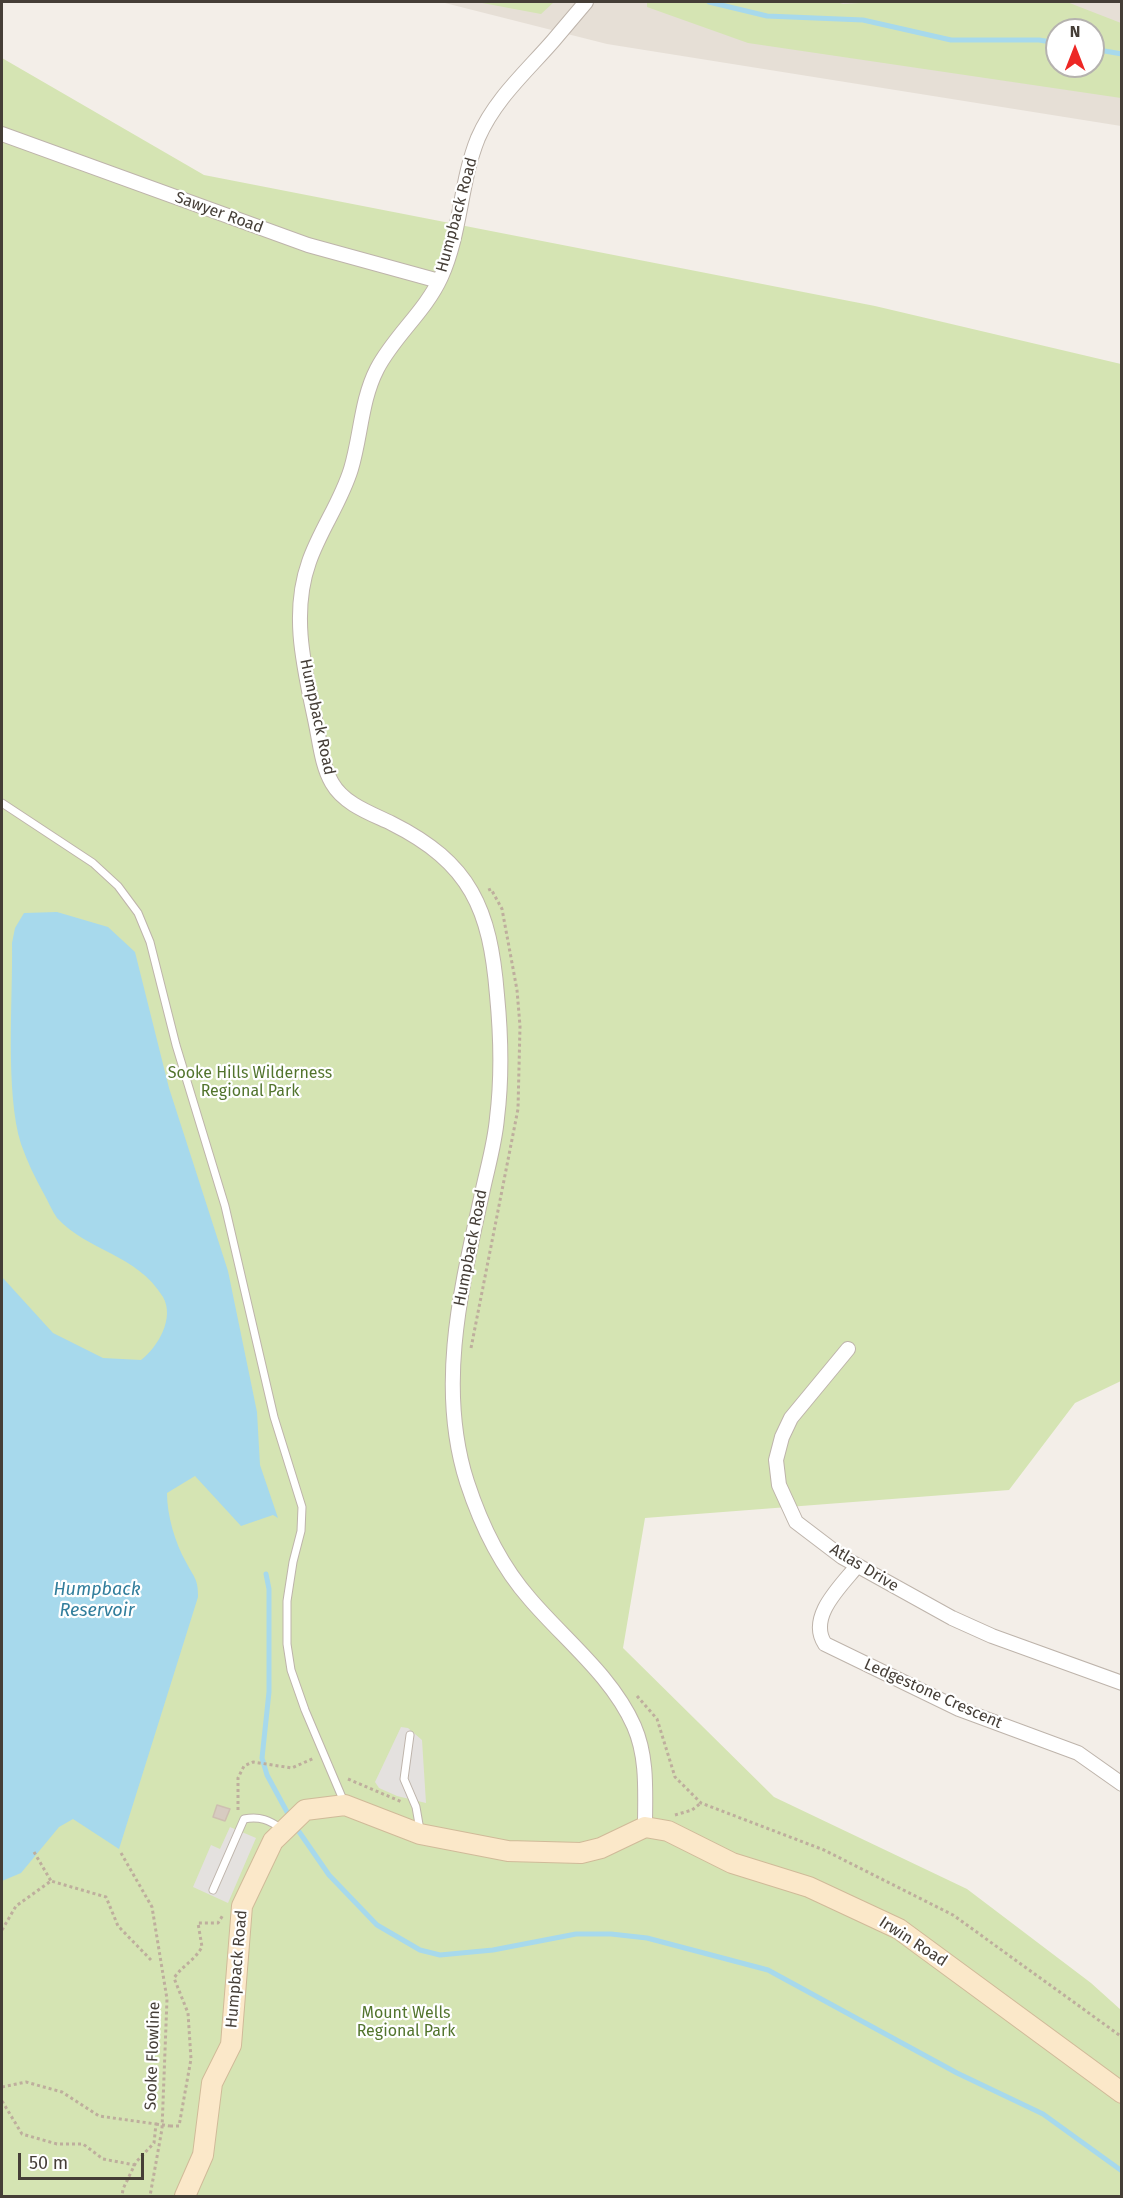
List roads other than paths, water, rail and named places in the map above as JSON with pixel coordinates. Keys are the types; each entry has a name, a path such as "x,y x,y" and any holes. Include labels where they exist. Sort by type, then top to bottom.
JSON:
{"street":[{"name":"Humpback Road","path":"185,2196 203,2155 212,2083 231,2045 242,1906 273,1841 305,1810 345,1805 420,1834 484,1848 536,1853 581,1853 601,1848 645,1827 645,1774 641,1746 632,1721 605,1682 527,1596 502,1562 483,1526 458,1448 453,1381 456,1331 462,1286 497,1121 500,1085 497,991 489,943 474,894 458,869 424,840 347,800 332,784 325,763 308,682 300,614 302,586 310,557 345,491 357,450 366,398 376,371 440,281 447,262 477,141 511,85 586,2"},
{"name":"Sawyer Road","path":"2,134 308,245 440,281"},
{"name":"Atlas Drive","path":"848,1349 791,1418 782,1437 776,1460 779,1485 786,1506 796,1522 857,1566 952,1618 992,1636 1122,1683"},
{"name":"Ledgestone Crescent","path":"857,1566 820,1619 819,1636 825,1644 960,1709 1078,1753 1122,1784"},
{"name":"Irwin Road","path":"645,1827 668,1832 732,1863 809,1887 900,1929 1122,2093"}],"lane":[{"path":"2,803 93,863 118,886 138,913 150,942 176,1045 225,1206 274,1417 302,1507 302,1531 293,1562 287,1601 287,1644 291,1670 322,1754 332,1771 345,1805"},
{"path":"410,1735 404,1779 416,1806 420,1834"},
{"path":"213,1890 244,1819 254,1817 269,1820 284,1831"}],"water":[{"name":"Humpback Reservoir","path":"57,912 108,927 135,952 169,1088 228,1271 257,1412 260,1465 278,1518 273,1515 241,1526 195,1476 167,1493 172,1529 196,1582 198,1597 119,1849 73,1819 59,1827 21,1873 2,1881 2,1277 53,1333 103,1358 141,1360 159,1340 167,1314 163,1297 140,1271 83,1238 57,1218 34,1176 21,1144 16,1123 11,1072 12,943 15,928 24,913"}],"waterway":[{"path":"709,2 767,16 863,20 951,40 1045,41"},
{"path":"1105,51 1122,54"},
{"path":"266,1574 269,1589 269,1692 262,1758 267,1775 293,1823 329,1875 377,1925 420,1950 440,1955 493,1950 576,1934 611,1934 647,1938 768,1970 957,2073 1043,2114 1122,2171"}],"park label":[{"name":"Sooke Hills Wilderness Regional Park","path":"250,1083"},
{"name":"Mount Wells Regional Park","path":"406,2023"}]}
